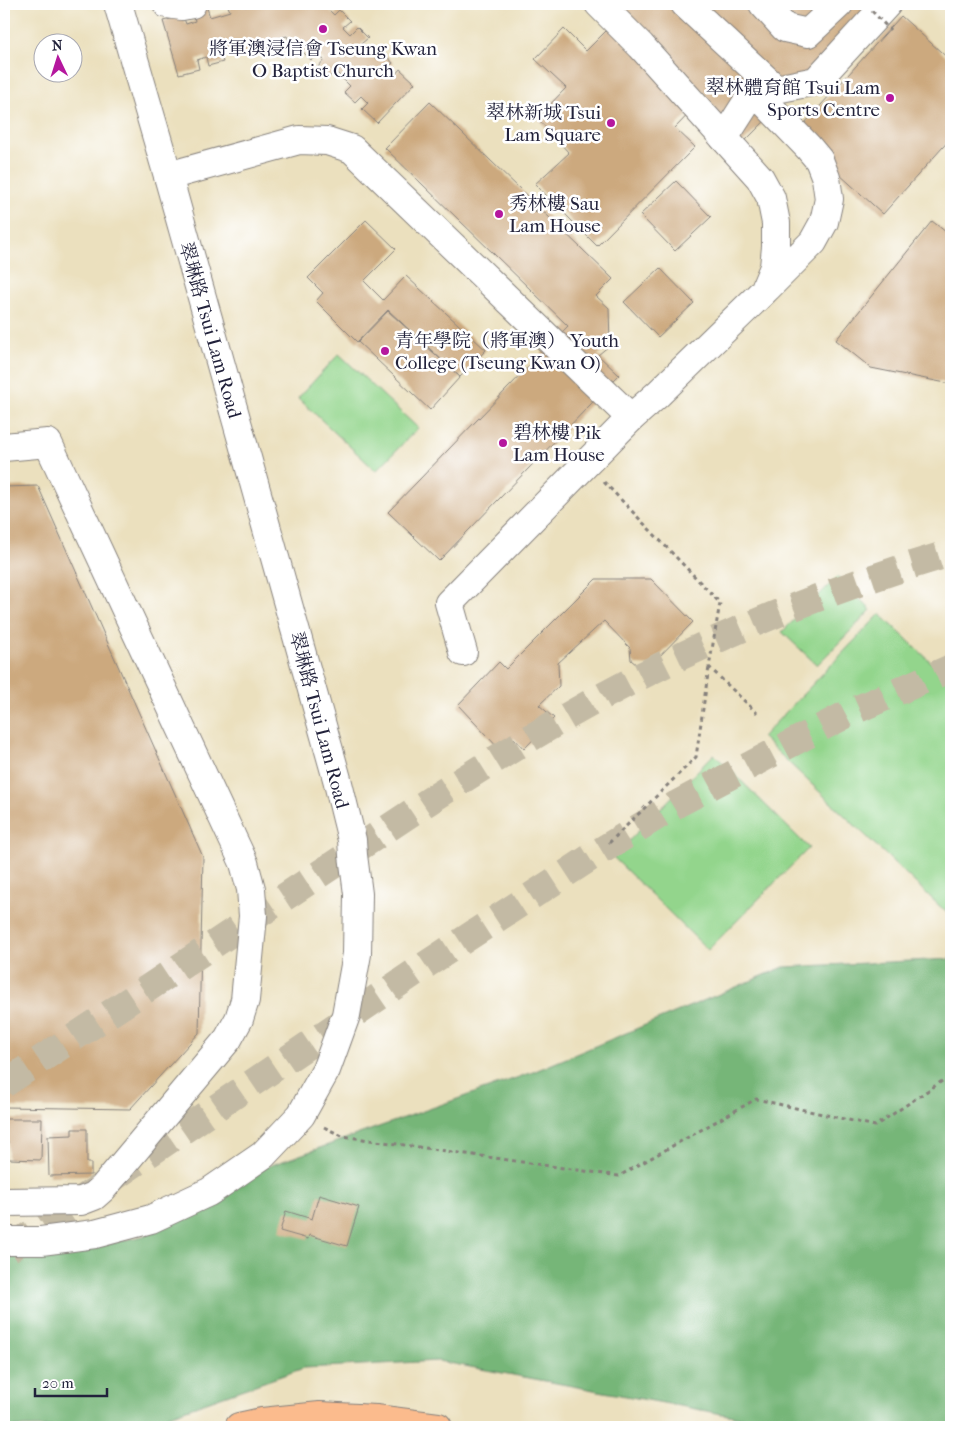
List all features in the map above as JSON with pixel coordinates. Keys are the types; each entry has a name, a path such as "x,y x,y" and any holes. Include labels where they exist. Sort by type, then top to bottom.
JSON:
{"main road":[{"path":"239,1427 262,1422 320,1416 376,1419 438,1427"}],"street":[{"name":"翠琳路 Tsui Lam Road","path":"4,1240 41,1241 96,1234 151,1220 209,1192 263,1154 301,1116 326,1070 346,1015 357,954 358,894 352,840 168,176 118,4"},
{"path":"167,4 182,6 192,4"},
{"path":"599,4 641,46 760,178 771,198 776,223 774,267 764,291"},
{"path":"685,4 776,89 816,81 883,15"},
{"path":"763,4 785,28 808,33 822,9"},
{"path":"463,652 449,603 631,418 658,394 813,242 824,222 829,199 826,178 819,160 754,91 724,138"},
{"path":"168,176 299,140 327,141 352,150 631,418"},
{"path":"4,447 48,442 244,863 251,889 253,916 245,1000 239,1019 228,1039 103,1188 94,1196 81,1200 4,1202"},
{"path":"40,1201 41,1241"}],"path":[{"path":"535,212 555,194"},
{"path":"586,463 720,603 696,757 609,843"},
{"path":"709,667 757,713"},
{"path":"301,1116 342,1136 620,1176 756,1099 875,1126 951,1074"}],"green space":[{"path":"339,354 418,428 376,471 298,398"},
{"path":"837,577 871,610 817,665 782,632"},
{"path":"880,614 951,681 951,909 947,913 762,737"},
{"path":"714,754 809,848 708,950 613,857"},
{"path":"951,959 951,1427 792,1427 438,1361 304,1368 135,1427 4,1427 4,1257 33,1257 87,1249 143,1236 201,1208 255,1171 533,1072 784,967"}],"building":[{"path":"227,4 243,4 244,7 254,4 330,4 327,8 334,15 339,10 350,21 343,27 350,34 357,27 368,38 361,44 377,59 383,52 393,63 387,69 394,76 400,69 415,83 377,123 362,109 368,103 361,96 355,102 344,92 350,86 335,71 329,77 318,67 324,60 317,54 311,60 301,50 305,45 298,37 289,40 287,36 279,38 281,44 267,48 264,40 255,43 257,52 243,55 240,47 220,53 223,62 208,66 206,57 197,60 199,69 179,74 163,21 183,16 186,24 195,21 193,13 207,8 210,17 230,11"},
{"name":"翠林新城 Tsui Lam Square","path":"609,4 881,4 742,144 699,103 675,128 695,147 597,246 535,184 569,153 537,118 566,88 535,59 564,29 586,51 621,16"},
{"name":"翠林體育館 Tsui Lam Sports Centre","path":"901,16 951,61 951,138 883,214 795,134"},
{"path":"430,102 613,279 596,296 609,308 610,345 598,355 619,375 439,561 388,512 568,326 385,148"},
{"path":"676,181 711,217 675,251 640,215"},
{"path":"366,220 396,249 364,281 383,300 406,276 486,350 460,377 388,310 357,342 316,301 323,293 308,278"},
{"path":"932,221 951,236 951,384 871,368 836,340"},
{"path":"660,268 694,303 658,337 624,302"},
{"path":"388,311 460,377 430,410 358,342"},
{"path":"38,486 203,857 199,1033 130,1109 4,1107 4,487"},
{"path":"596,579 651,579 693,622 650,666 637,665 631,660 630,648 604,621 558,663 559,686 539,705 554,718 524,749 514,738 501,751 458,705 499,662 506,669"},
{"path":"4,1119 42,1119 41,1160 8,1159 8,1141 4,1141"},
{"path":"72,1129 87,1129 87,1163 91,1163 91,1175 49,1176 48,1136 72,1135"},
{"path":"319,1195 359,1207 347,1246 309,1235 308,1239 280,1231 286,1211 312,1219"}],"tunnel":[{"path":"4,1084 429,801 571,714 662,665 756,622 853,585 951,553"},
{"path":"9,1249 427,964 599,852 677,804 851,712 951,668"}],"place":[{"name":"將軍澳浸信會 Tseung Kwan O Baptist Church","path":"323,29"},
{"name":"翠林體育館 Tsui Lam Sports Centre","path":"890,98"},
{"name":"翠林新城 Tsui Lam Square","path":"611,123"},
{"name":"秀林樓 Sau Lam House","path":"499,214"},
{"name":"青年學院（將軍澳） Youth College (Tseung Kwan O)","path":"385,351"},
{"name":"碧林樓 Pik Lam House","path":"503,443"}]}
